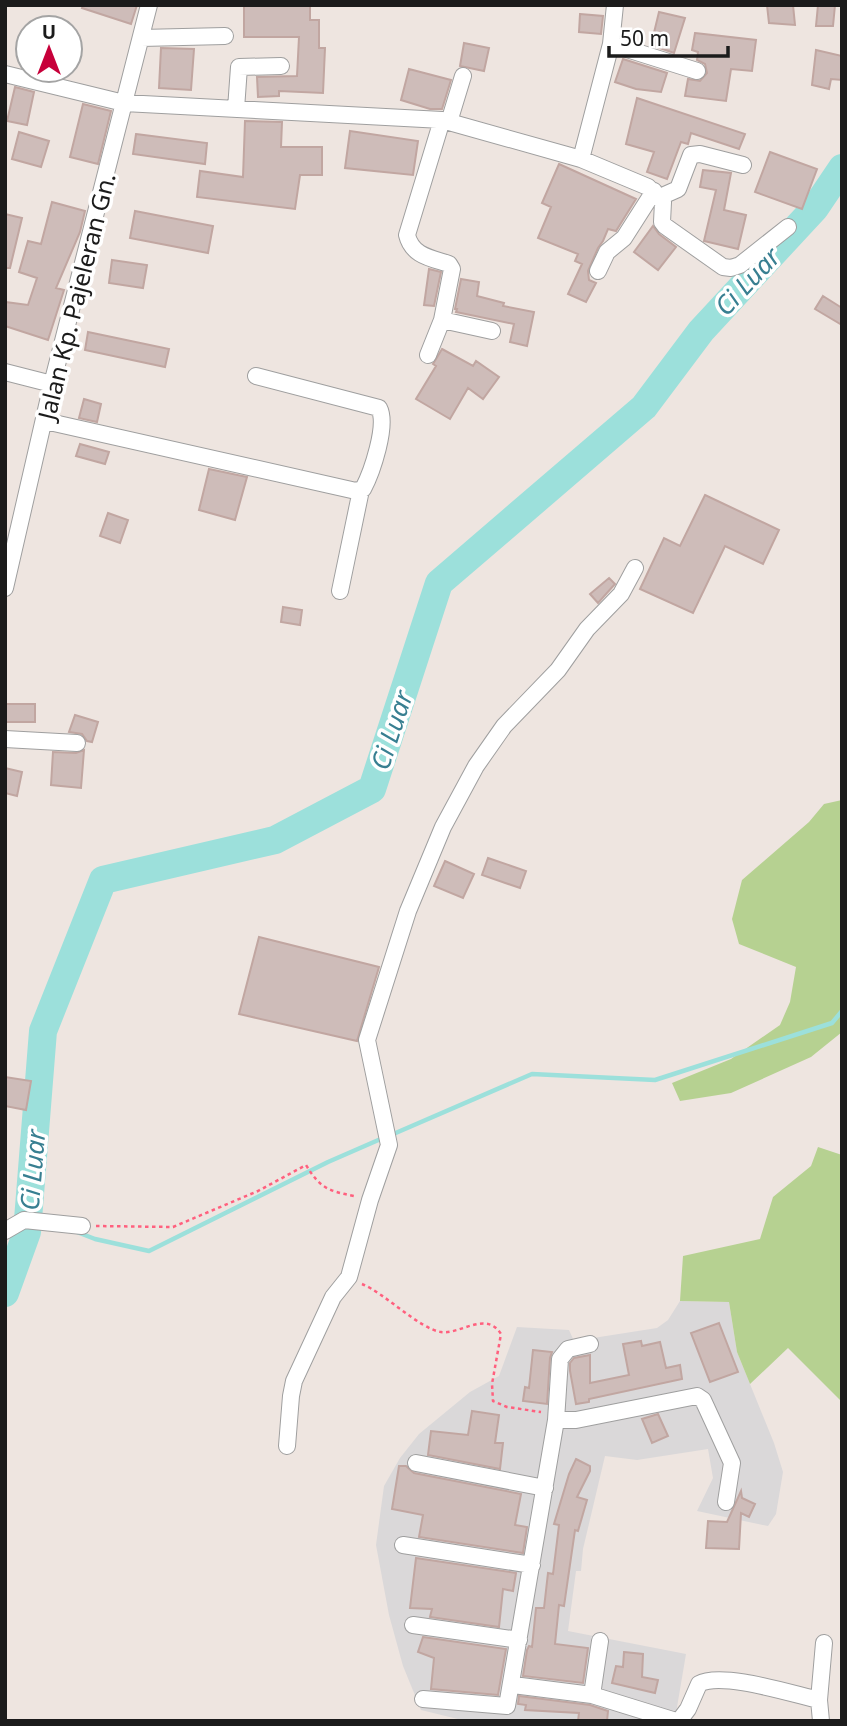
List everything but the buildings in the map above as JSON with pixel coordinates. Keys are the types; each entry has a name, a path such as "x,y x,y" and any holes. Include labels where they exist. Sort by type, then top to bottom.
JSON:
{"street":[{"name":"Jalan Kp. Pajeleran Gn.","path":"5,588 52,384 149,5"},
{"path":"581,159 611,44 615,5"},
{"path":"141,38 225,36"},
{"path":"611,44 697,71"},
{"path":"236,109 239,67 281,66"},
{"path":"5,74 124,103 446,121 581,159 657,194 663,202 662,222 665,226 723,267 740,265 788,227"},
{"path":"428,355 442,320 452,276 451,266 418,253 412,248 407,235 463,76"},
{"path":"598,271 607,252 630,230 657,194 678,189 691,155 700,153 743,165"},
{"path":"442,320 492,331"},
{"path":"5,372 52,384"},
{"path":"256,376 379,408 382,415 381,432 362,490 340,591"},
{"path":"45,421 356,491 362,490"},
{"path":"287,1446 290,1396 294,1381 333,1297 349,1277 389,1144 387,1125 366,1040 408,911 443,827 476,766 504,726 558,670 587,629 621,594 635,568"},
{"path":"5,739 77,743"},
{"path":"5,1231 24,1220 82,1226"},
{"path":"423,1699 505,1707 508,1704 556,1420 562,1353 590,1344"},
{"path":"556,1420 576,1420 697,1396 703,1400 732,1463 726,1502"},
{"path":"416,1463 545,1488"},
{"path":"403,1545 532,1565"},
{"path":"413,1625 519,1640"},
{"path":"592,1695 600,1641"},
{"path":"821,1721 819,1700 824,1643"},
{"path":"513,1685 592,1695 678,1721 688,1709 699,1684 716,1679 819,1700"}],"path":[{"path":"82,1226 173,1227 258,1191 306,1165 314,1180 329,1191 370,1200"},
{"path":"349,1277 384,1295 438,1331 453,1332 474,1323 497,1328 501,1334 492,1384 493,1401 507,1407 536,1410 556,1420"}],"shaded area":[{"path":"680,1301 729,1302 737,1352 783,1472 776,1514 768,1526 697,1511 713,1478 708,1449 637,1460 605,1456 583,1549 581,1571 576,1571 568,1631 686,1654 677,1721 466,1721 421,1710 403,1666 389,1615 376,1545 384,1486 400,1458 419,1434 470,1392 499,1376 517,1327 569,1330 574,1341 657,1328 668,1320"}],"green space":[{"path":"842,800 842,1032 811,1057 731,1093 680,1101 672,1083 731,1059 780,1025 790,1002 796,967 739,944 732,919 742,880 809,822 824,804"},
{"path":"818,1147 842,1155 842,1402 788,1348 750,1384 737,1352 729,1302 680,1301 683,1256 760,1239 773,1197 811,1166"}],"waterway":[{"name":"Ci Luar","path":"5,1293 27,1232 43,1031 103,880 275,840 372,789 439,583 644,407 701,331 815,208 842,168"},
{"path":"391,1135 532,1074 655,1080 832,1023 842,1011"},
{"path":"77,1232 95,1239 149,1251 328,1162 383,1138"},
{"path":"29,1210 41,1216"}]}
